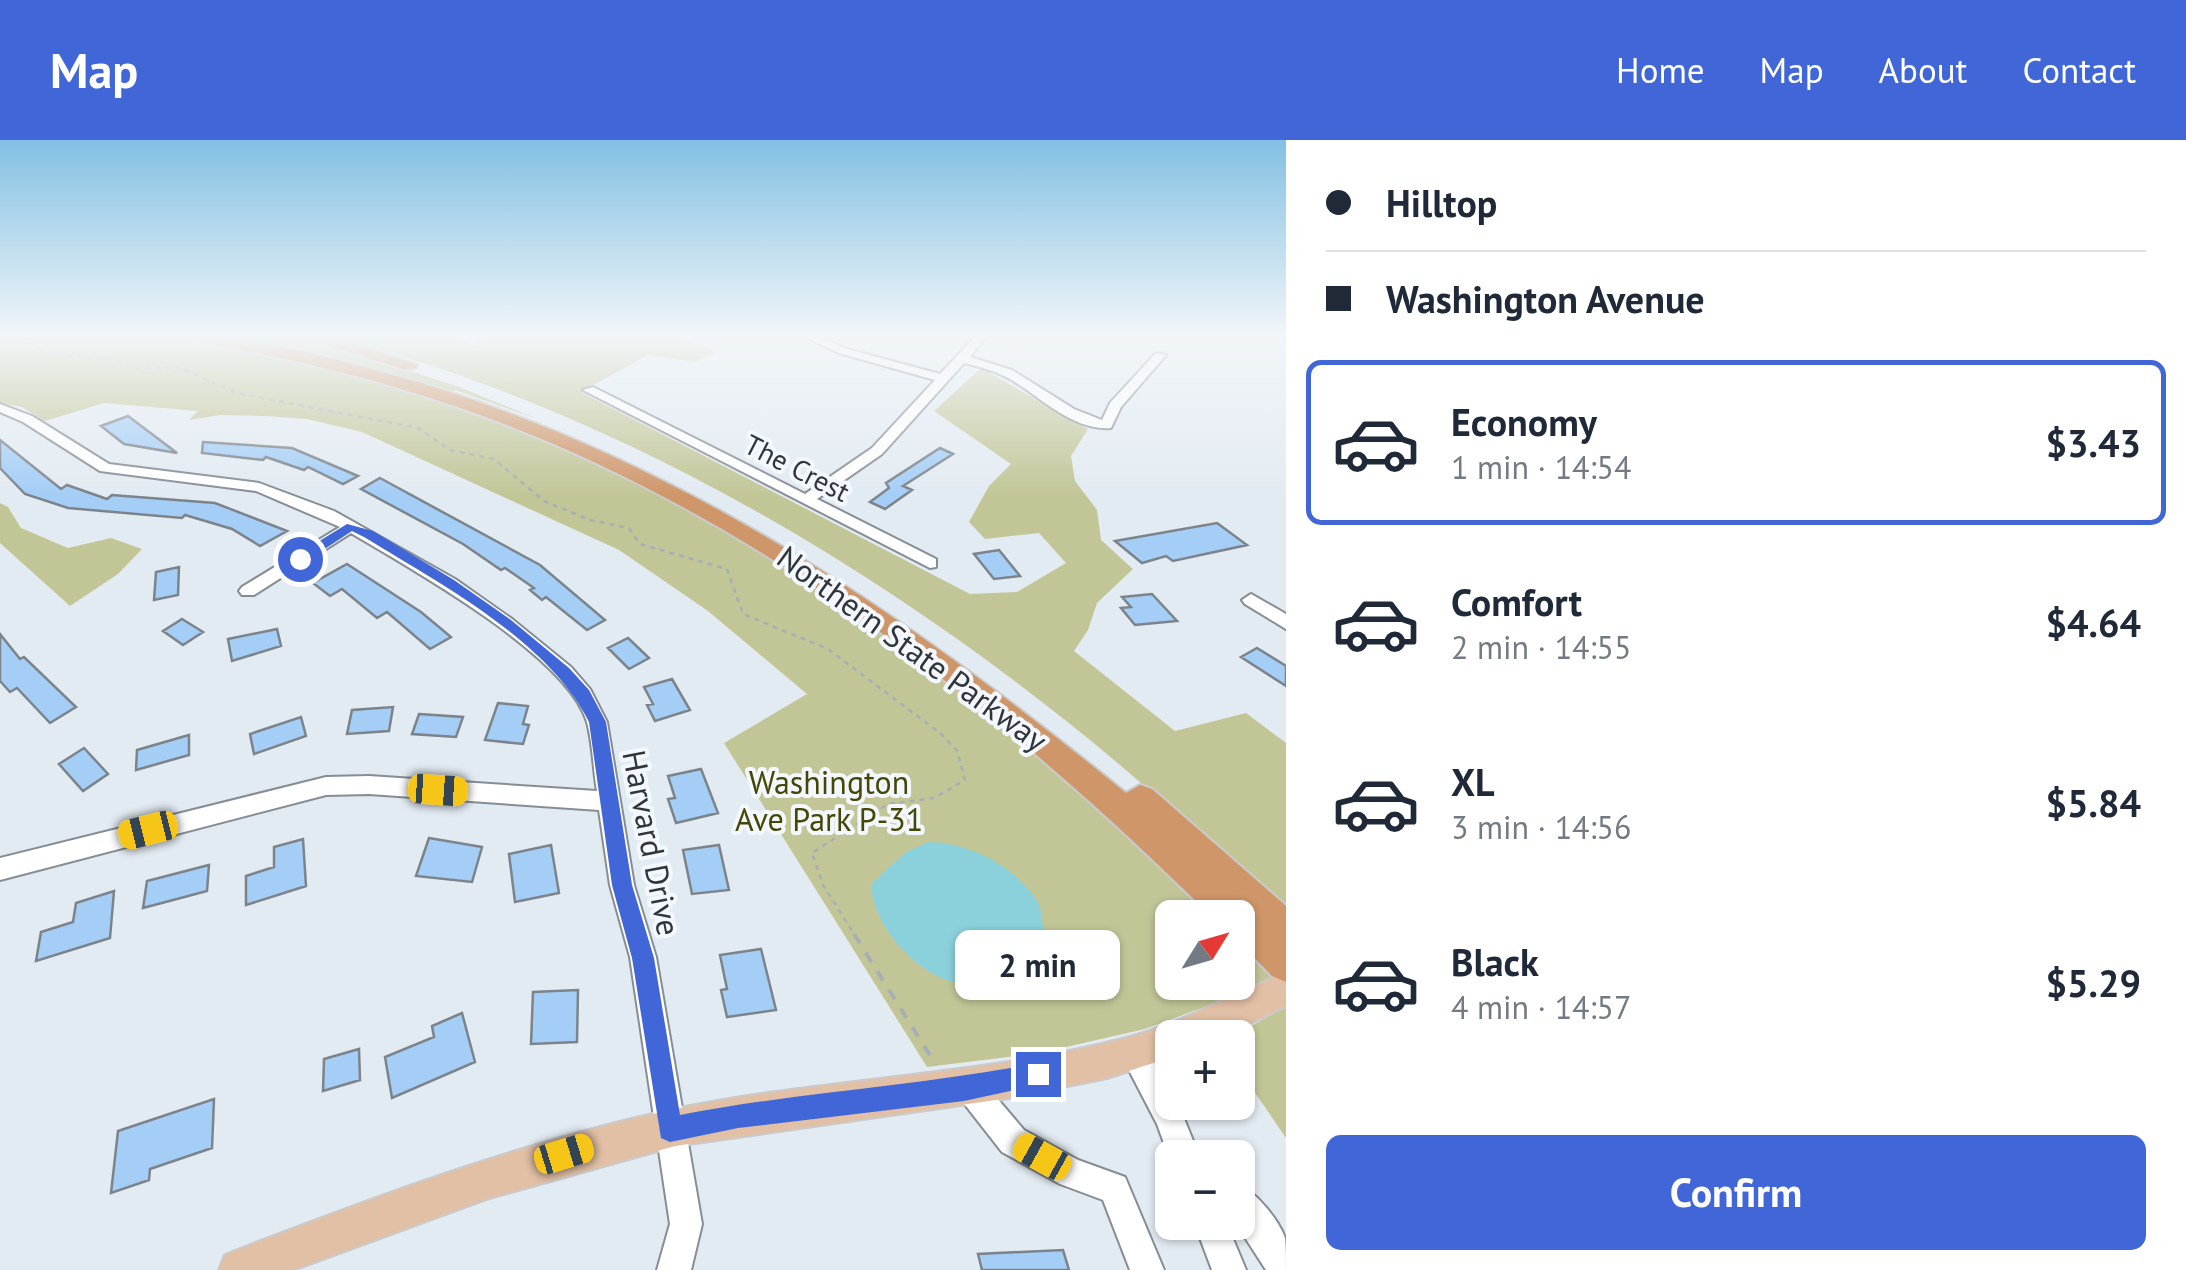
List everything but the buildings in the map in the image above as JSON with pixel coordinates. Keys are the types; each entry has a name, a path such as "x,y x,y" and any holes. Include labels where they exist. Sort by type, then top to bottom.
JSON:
{"highway":[{"name":"Northern State Parkway","path":"419,390 485,410 597,455 716,515 856,600 987,698 1267,923"},
{"name":"Northern State Parkway","path":"476,390 548,418 661,471 799,547 939,640 1056,729 1267,923 1286,962"}],"main road":[{"path":"1217,1020 1286,988"},
{"path":"240,1270 467,1182 596,1144 738,1116 960,1089 1155,1046"}],"street":[{"name":"The Crest","path":"589,390 930,562"},
{"path":"806,500 876,450 934,390"},
{"path":"1036,390 1102,425 1106,425 1130,390"},
{"name":"Harvard Drive","path":"0,408 19,414 82,458 104,468 259,487 299,500 449,583 564,672 584,694 597,722 622,885 643,958 686,1224 674,1270"},
{"path":"248,591 352,526"},
{"path":"1251,600 1286,623"},
{"path":"0,869 326,786 369,785 610,801"},
{"path":"1134,1053 1178,1140"},
{"path":"960,1089 1013,1141 1071,1172 1114,1188 1147,1270"},
{"path":"1172,1124 1186,1140"},
{"path":"1255,1223 1283,1270"},
{"path":"1217,1240 1229,1270"}],"path":[{"path":"227,390 418,428 450,450 494,459 544,501 590,520 628,528 640,544 727,569 743,614 828,650 940,733 956,752 964,780 934,798 888,804 812,854 824,884 960,1089"}],"green space":[{"name":"Washington Ave Park P-31","path":"0,390 410,390 505,421 686,503 855,607 1010,731 1202,900 1155,900 1155,1000 1223,1000 1169,1020 1155,1020 1155,1025 1145,1029 1040,1053 927,1067 724,743 807,694 708,611 619,550 362,432 307,419 265,416 220,415 189,420 198,411 104,403 45,421 22,407 0,403"},
{"path":"442,390 466,390 537,419 455,390"},
{"path":"497,390 585,390 581,392 970,594 1017,592 1066,563 1039,533 985,539 969,522 989,486 1011,464 934,411 957,390 1019,390 1088,429 1071,456 1075,481 1097,510 1101,540 1133,569 1097,603 1088,630 1074,651 1175,731 1246,713 1286,743 1286,912 1147,788 949,633 754,510 652,456"},
{"path":"0,503 8,507 21,528 68,548 111,538 142,549 118,574 70,606 0,543"},
{"path":"1255,949 1274,966 1277,975 1255,987"},
{"path":"1286,1006 1286,1138 1255,1093 1255,1024"}],"water":[{"path":"928,842 944,843 989,858 1016,877 1039,904 1044,932 1009,968 987,982 967,984 928,971 895,940 874,903 871,884 906,852"}],"route":[{"path":"300,559 352,526 369,534 506,624 564,672 584,694 597,722 622,885 643,958 670,1130 738,1116 964,1089 1038,1074"}]}
